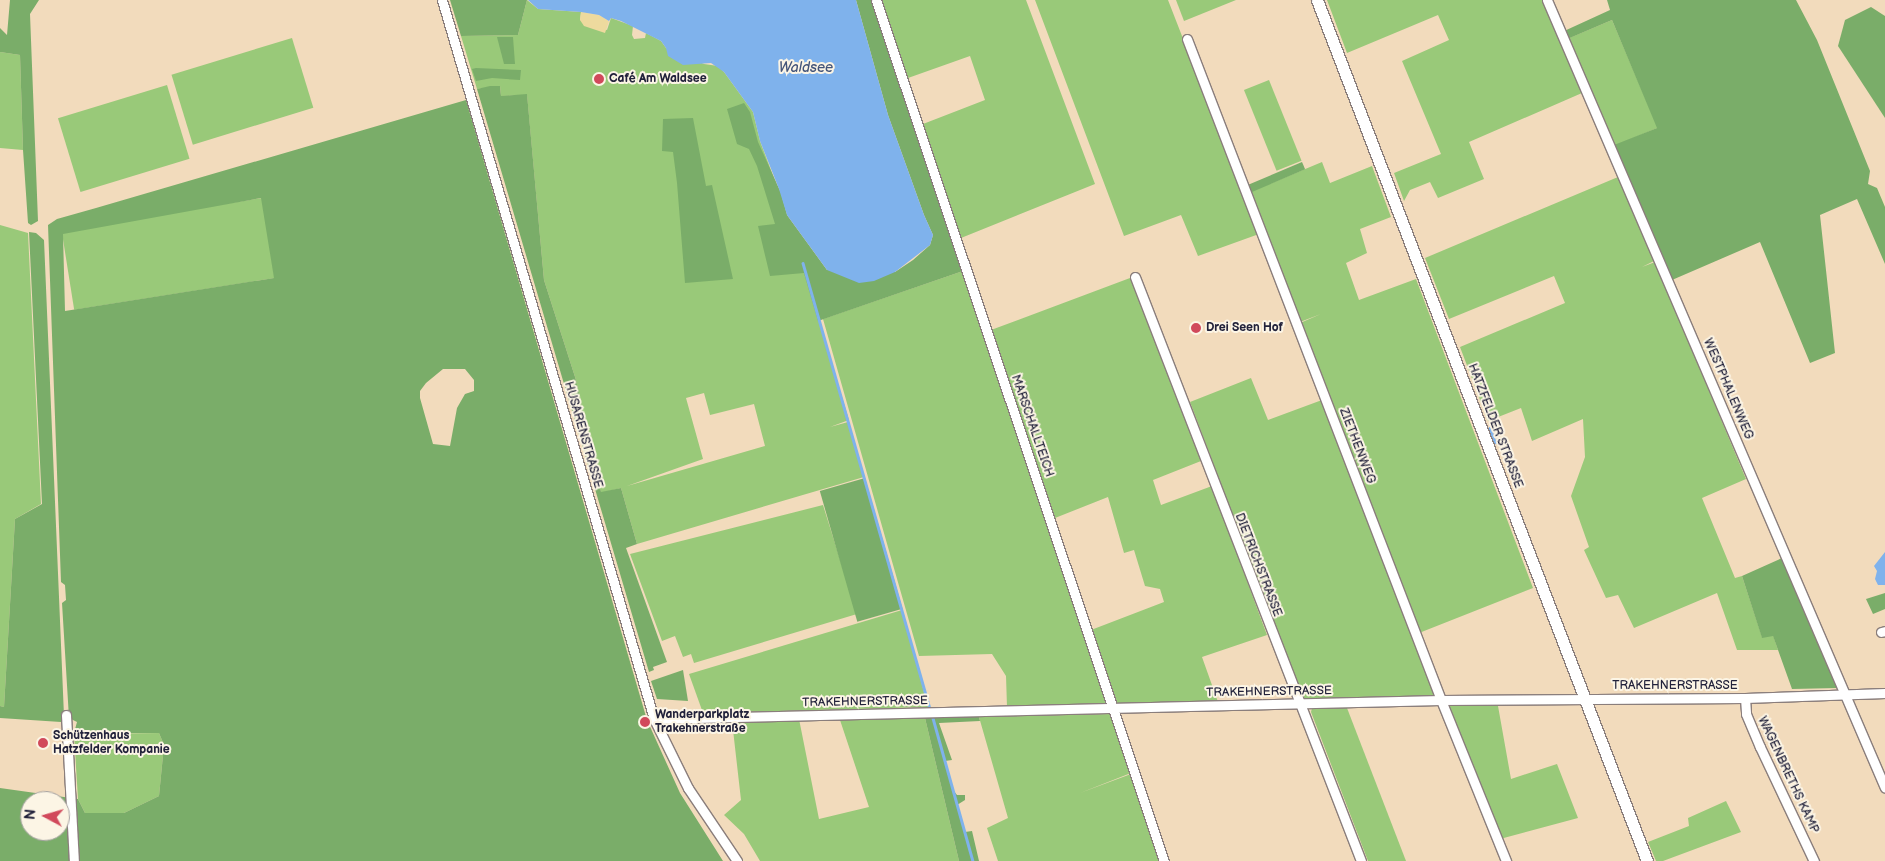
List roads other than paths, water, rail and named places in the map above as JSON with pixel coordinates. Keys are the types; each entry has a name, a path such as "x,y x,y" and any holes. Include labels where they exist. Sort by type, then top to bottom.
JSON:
{"street":[{"name":"HUSARENSTRASSE","path":"442,0 654,719 688,788 736,861"},
{"name":"MARSCHALLTEICH","path":"876,0 1164,861"},
{"name":"HATZFELDER STRASSE","path":"1317,0 1648,861"},
{"name":"WESTPHALENWEG","path":"1547,0 1885,788"},
{"name":"ZIETHENWEG","path":"1188,39 1441,700 1506,861"},
{"name":"DIETRICHSTRASSE","path":"1135,277 1298,704 1361,861"},
{"name":"TRAKEHNERSTRASSE","path":"654,719 1441,700 1746,698 1885,693"},
{"name":"WAGENBRETHS KAMP","path":"1746,698 1746,714 1814,861"},
{"path":"66,715 74,861"}],"water":[{"name":"Waldsee","path":"528,0 856,0 888,115 933,235 930,245 895,272 874,281 859,283 827,270 787,215 760,141 753,112 724,72 711,63 683,65 668,56 666,48 661,41 621,21 611,18 609,21 599,15 581,12 538,9"},
{"path":"1885,552 1885,585 1878,585 1875,579 1877,571 1874,566"}],"waterway":[{"path":"803,263 930,708"},
{"path":"1490,428 1495,442"},
{"path":"933,718 973,861"}],"place":[{"name":"Café Am Waldsee","path":"599,79"},
{"name":"Drei Seen Hof","path":"1196,328"},
{"name":"Wanderparkplatz Trakehnerstraße","path":"645,722"},
{"name":"Schützenhaus Hatzfelder Kompanie","path":"43,743"}]}
